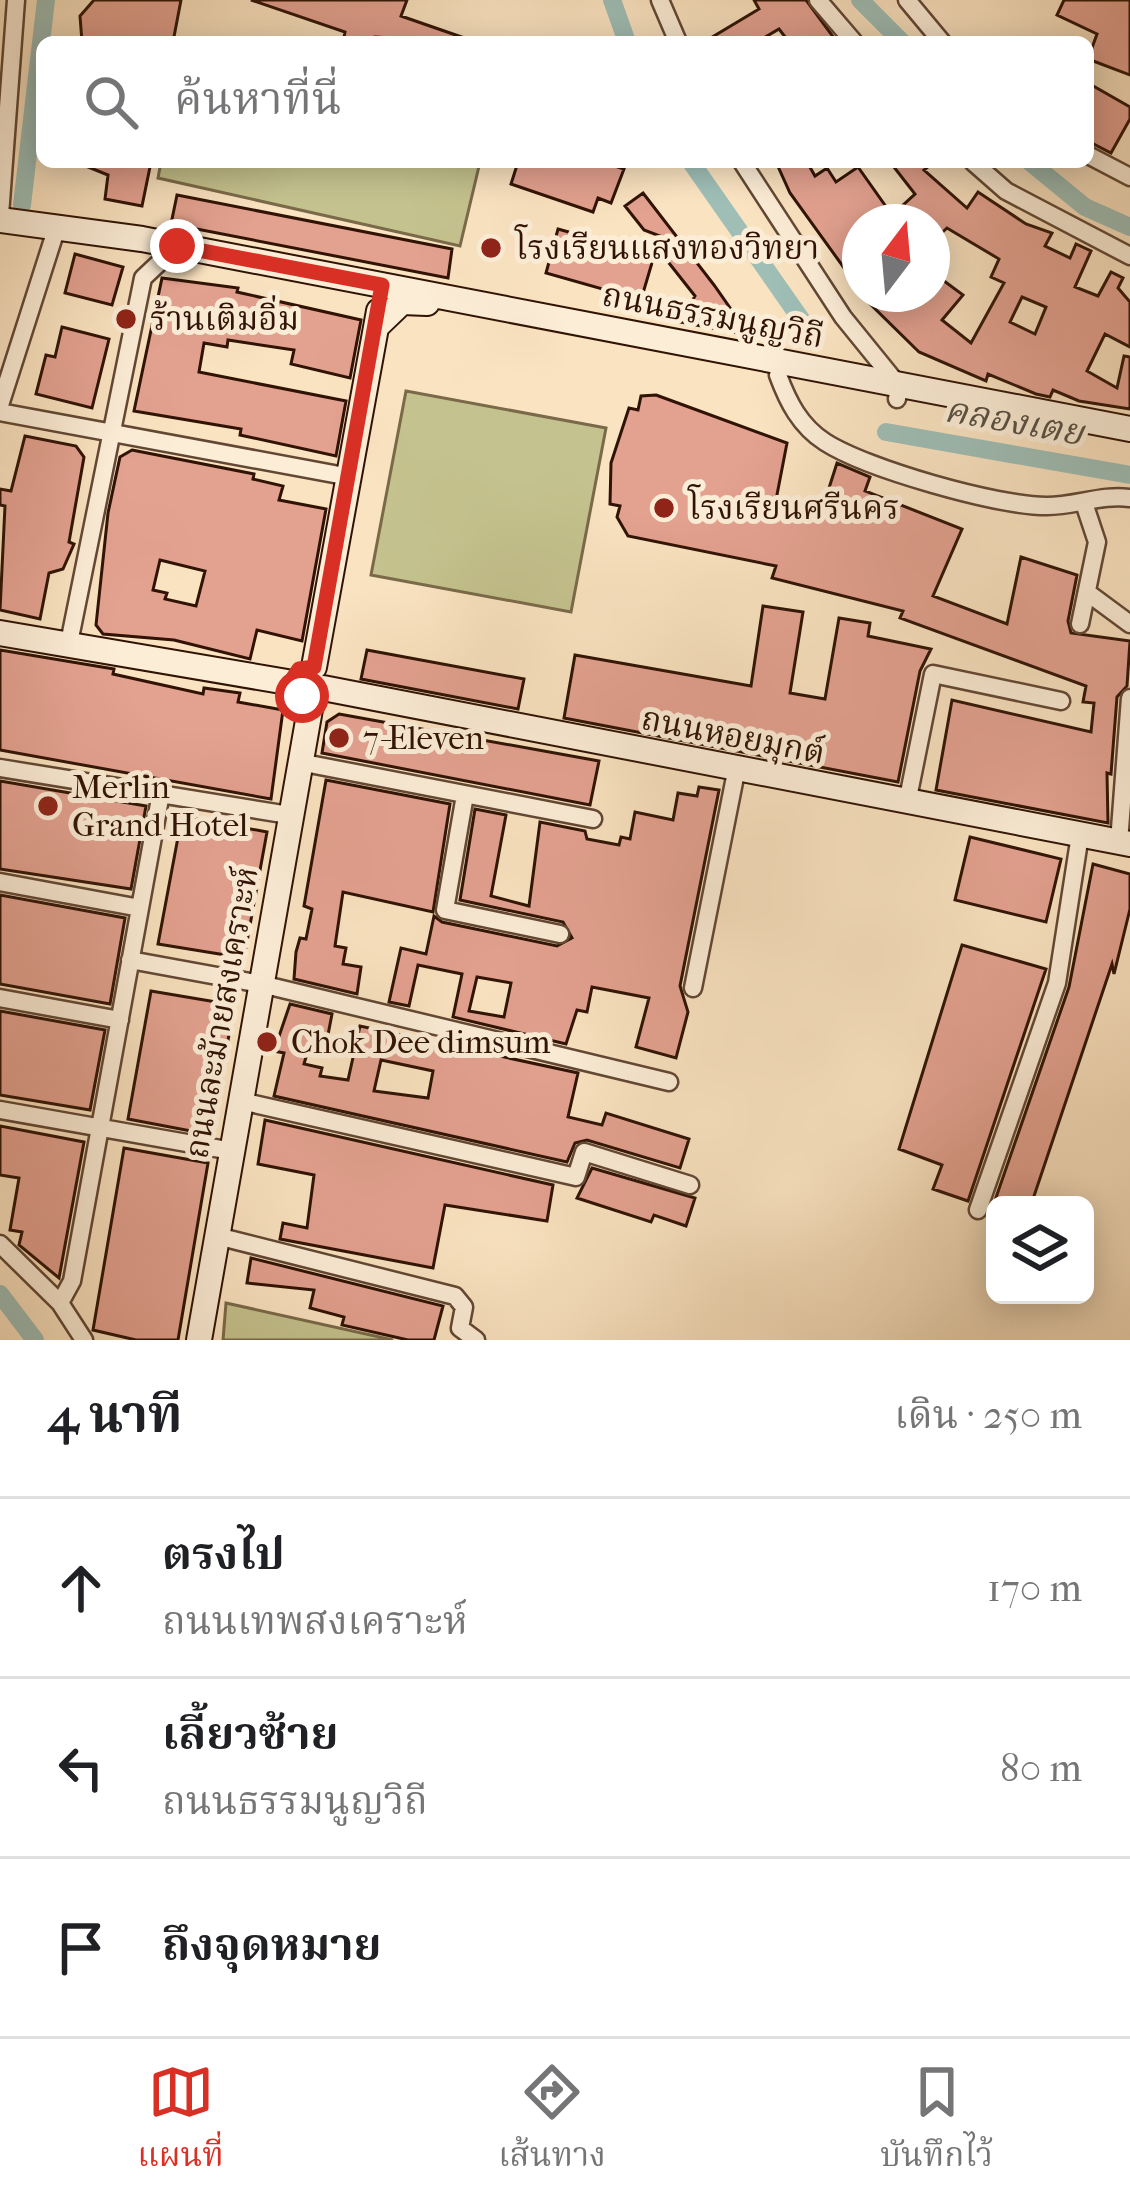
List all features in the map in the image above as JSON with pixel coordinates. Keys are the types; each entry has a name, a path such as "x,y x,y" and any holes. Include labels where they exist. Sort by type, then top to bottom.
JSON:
{"street":[{"path":"0,218 16,0"},
{"path":"660,0 675,36"},
{"path":"818,0 849,36"},
{"path":"907,0 937,36"},
{"path":"1094,157 1130,177"},
{"path":"746,168 842,317 898,392"},
{"path":"980,168 1006,190 1130,256"},
{"name":"ถนนธรรมนูญวิถี","path":"0,218 382,285 1130,442"},
{"path":"56,230 0,408 108,435 350,477"},
{"path":"69,643 142,278 177,246"},
{"name":"ถนนละม้ายสงเคราะห์","path":"199,1340 382,285"},
{"name":"ถนนธรรมนูญวิถี","path":"377,326 395,305 411,300 778,375 1130,429"},
{"path":"778,375 790,409 825,442 999,503 1130,498"},
{"path":"1080,624 1097,542 1084,502"},
{"path":"1088,593 1130,624"},
{"name":"ถนนหอยมุกต์","path":"0,633 310,684 736,772 1124,843"},
{"path":"907,802 934,674 1061,700"},
{"path":"1124,843 1130,698"},
{"path":"299,762 593,818"},
{"path":"0,768 290,815"},
{"path":"693,988 736,772"},
{"path":"60,1303 72,1281 160,793"},
{"path":"464,795 445,910 560,934"},
{"path":"978,1210 1057,983 1080,835"},
{"path":"0,882 140,908"},
{"path":"130,960 261,984 669,1082"},
{"path":"0,998 120,1020"},
{"path":"241,1101 576,1178 584,1152 690,1185"},
{"path":"0,1110 232,1151"},
{"path":"217,1236 455,1296 464,1307 460,1328 476,1340"},
{"path":"0,1244 60,1303 84,1340"}],"shaded area":[{"path":"160,168 479,168 460,246 158,178"},
{"path":"406,391 606,428 571,612 371,575"},
{"path":"226,1303 393,1340 223,1340"}],"building":[{"path":"94,0 181,0 174,36 82,36 80,16"},
{"path":"251,0 407,0 401,16 459,36 344,36 345,32"},
{"path":"754,0 806,0 833,36 784,36 779,29 767,36 714,36 759,9"},
{"path":"1064,0 1130,0 1130,75 1094,61 1097,34 1057,15"},
{"path":"1094,86 1130,107 1130,119 1111,153 1094,144"},
{"path":"91,168 150,168 142,206 105,199 108,175"},
{"path":"516,168 624,169 611,203 598,198 593,212 511,184"},
{"path":"779,168 810,168 815,176 827,168 836,182 859,168 884,204 842,204 842,265 790,193"},
{"path":"895,168 926,168 967,208 978,192 1026,224 1052,233 1045,246 1070,258 1076,244 1091,251 1075,287 1098,296 1111,272 1123,278 1118,288 1130,302 1130,347 1105,334 1087,371 1117,388 1124,356 1130,357 1130,409 1079,401 1053,390 1050,397 1036,394 988,374 986,381 919,352 878,312 949,312 942,320 971,343 1004,283 991,277 999,259 950,230 950,204 904,204 915,194","holes":["1022,297 1046,307 1035,334 1010,322"]},
{"path":"643,193 749,335 680,322 695,296 665,258 673,241 644,230 625,206"},
{"path":"177,195 452,249 448,278 171,224"},
{"path":"558,229 654,256 641,300 546,273"},
{"path":"75,254 123,267 112,305 65,293"},
{"path":"162,278 238,288 237,292 361,320 350,378 291,364 294,350 228,340 227,347 204,343 199,372 346,401 336,456 240,435 241,429 134,411"},
{"path":"950,285 963,295 950,310"},
{"path":"62,327 109,339 92,408 36,394 46,355 55,357"},
{"path":"656,395 787,443 776,500 821,513 837,463 870,477 865,491 962,529 933,596 1007,624 1021,557 1077,575 1068,621 1071,633 1130,641 1127,686 1117,697 1111,774 1107,773 1108,823 936,790 952,700 1091,732 1094,703 1083,702 1086,686 900,618 903,611 772,578 776,566 628,536 617,517 620,506 610,504 611,463 629,408 638,410 641,396"},
{"path":"25,436 76,446 84,457 69,542 74,544 63,569 49,573 40,619 0,610 5,506 0,505 0,489 11,491"},
{"path":"132,450 254,474 253,479 283,486 279,500 326,509 302,641 257,630 250,659 174,640 103,634 96,625 108,513 120,457","holes":["160,560 205,571 196,606 165,599 167,593 153,590"]},
{"path":"763,606 803,612 790,693 825,699 839,618 870,623 868,636 931,649 920,671 898,782 564,718 575,655 751,686"},
{"path":"0,650 114,669 113,674 203,694 204,688 240,693 238,702 283,710 271,799 0,750"},
{"path":"367,650 524,679 518,709 361,679"},
{"path":"339,714 599,761 590,805 322,753 327,722"},
{"path":"326,780 450,804 433,912 343,892 335,946 346,948 343,964 361,967 357,994 294,979 296,952 300,938 306,939 312,909 304,906"},
{"path":"0,781 146,806 131,889 0,869"},
{"path":"699,787 719,790 680,986 688,1012 676,1058 636,1047 649,998 592,987 587,1012 577,1010 566,1044 453,1017 462,974 418,965 409,1006 389,1002 401,948 426,954 434,916 442,922 557,946 572,938 563,922 460,900 475,809 506,815 491,896 529,906 540,822 585,831 587,839 619,845 621,837 630,839 635,812 673,820 678,793 697,796","holes":["477,977 511,983 504,1017 469,1011"]},
{"path":"182,816 267,832 244,958 158,944"},
{"path":"970,837 1061,859 1046,922 955,900"},
{"path":"1093,864 1130,874 1130,909 1114,974 1112,964 1034,1196 997,1196 1069,987"},
{"path":"0,895 125,918 110,1004 0,984"},
{"path":"962,945 1046,969 968,1201 933,1189 942,1165 899,1149"},
{"path":"151,991 234,1005 212,1135 128,1119"},
{"path":"290,1004 332,1014 327,1040 312,1036 304,1064 322,1068 320,1076 348,1080 360,1026 578,1073 568,1117 602,1125 606,1113 689,1139 680,1168 587,1140 575,1143 567,1162 274,1096 284,1053 274,1051","holes":["381,1060 433,1071 428,1098 374,1091"]},
{"path":"0,1011 105,1030 90,1110 0,1095"},
{"path":"265,1120 553,1185 547,1221 445,1205 433,1268 280,1239 283,1223 307,1228 314,1175 258,1164"},
{"path":"0,1126 84,1142 59,1278 19,1245 22,1232 10,1230 19,1178 0,1175"},
{"path":"124,1148 208,1163 178,1340 136,1340 93,1330"},
{"path":"592,1168 695,1198 686,1226 654,1215 651,1222 577,1198"},
{"path":"251,1258 443,1306 434,1340 408,1340 342,1325 344,1317 310,1308 314,1290 247,1283"}],"waterway":[{"name":"คลองเตย","path":"42,36 46,0"},
{"name":"คลองเตย","path":"612,0 625,36"},
{"name":"คลองเตย","path":"860,0 896,36"},
{"name":"คลองเตย","path":"22,205 36,85"},
{"name":"คลองเตย","path":"695,168 812,335"},
{"name":"คลองเตย","path":"1037,168 1085,207 1130,227"},
{"name":"คลองเตย","path":"886,432 1130,475"},
{"name":"คลองเตย","path":"0,1294 35,1340"}],"place":[{"name":"โรงเรียนแสงทองวิทยา","path":"491,248"},
{"name":"ร้านเติมอิ่ม","path":"126,319"},
{"name":"โรงเรียนศรีนคร","path":"664,508"},
{"name":"7-Eleven","path":"339,738"},
{"name":"Merlin Grand Hotel","path":"48,806"},
{"name":"Chok Dee dimsum","path":"267,1042"}],"route":[{"path":"177,246 382,285 314,667 299,669 292,683 302,696"}]}
